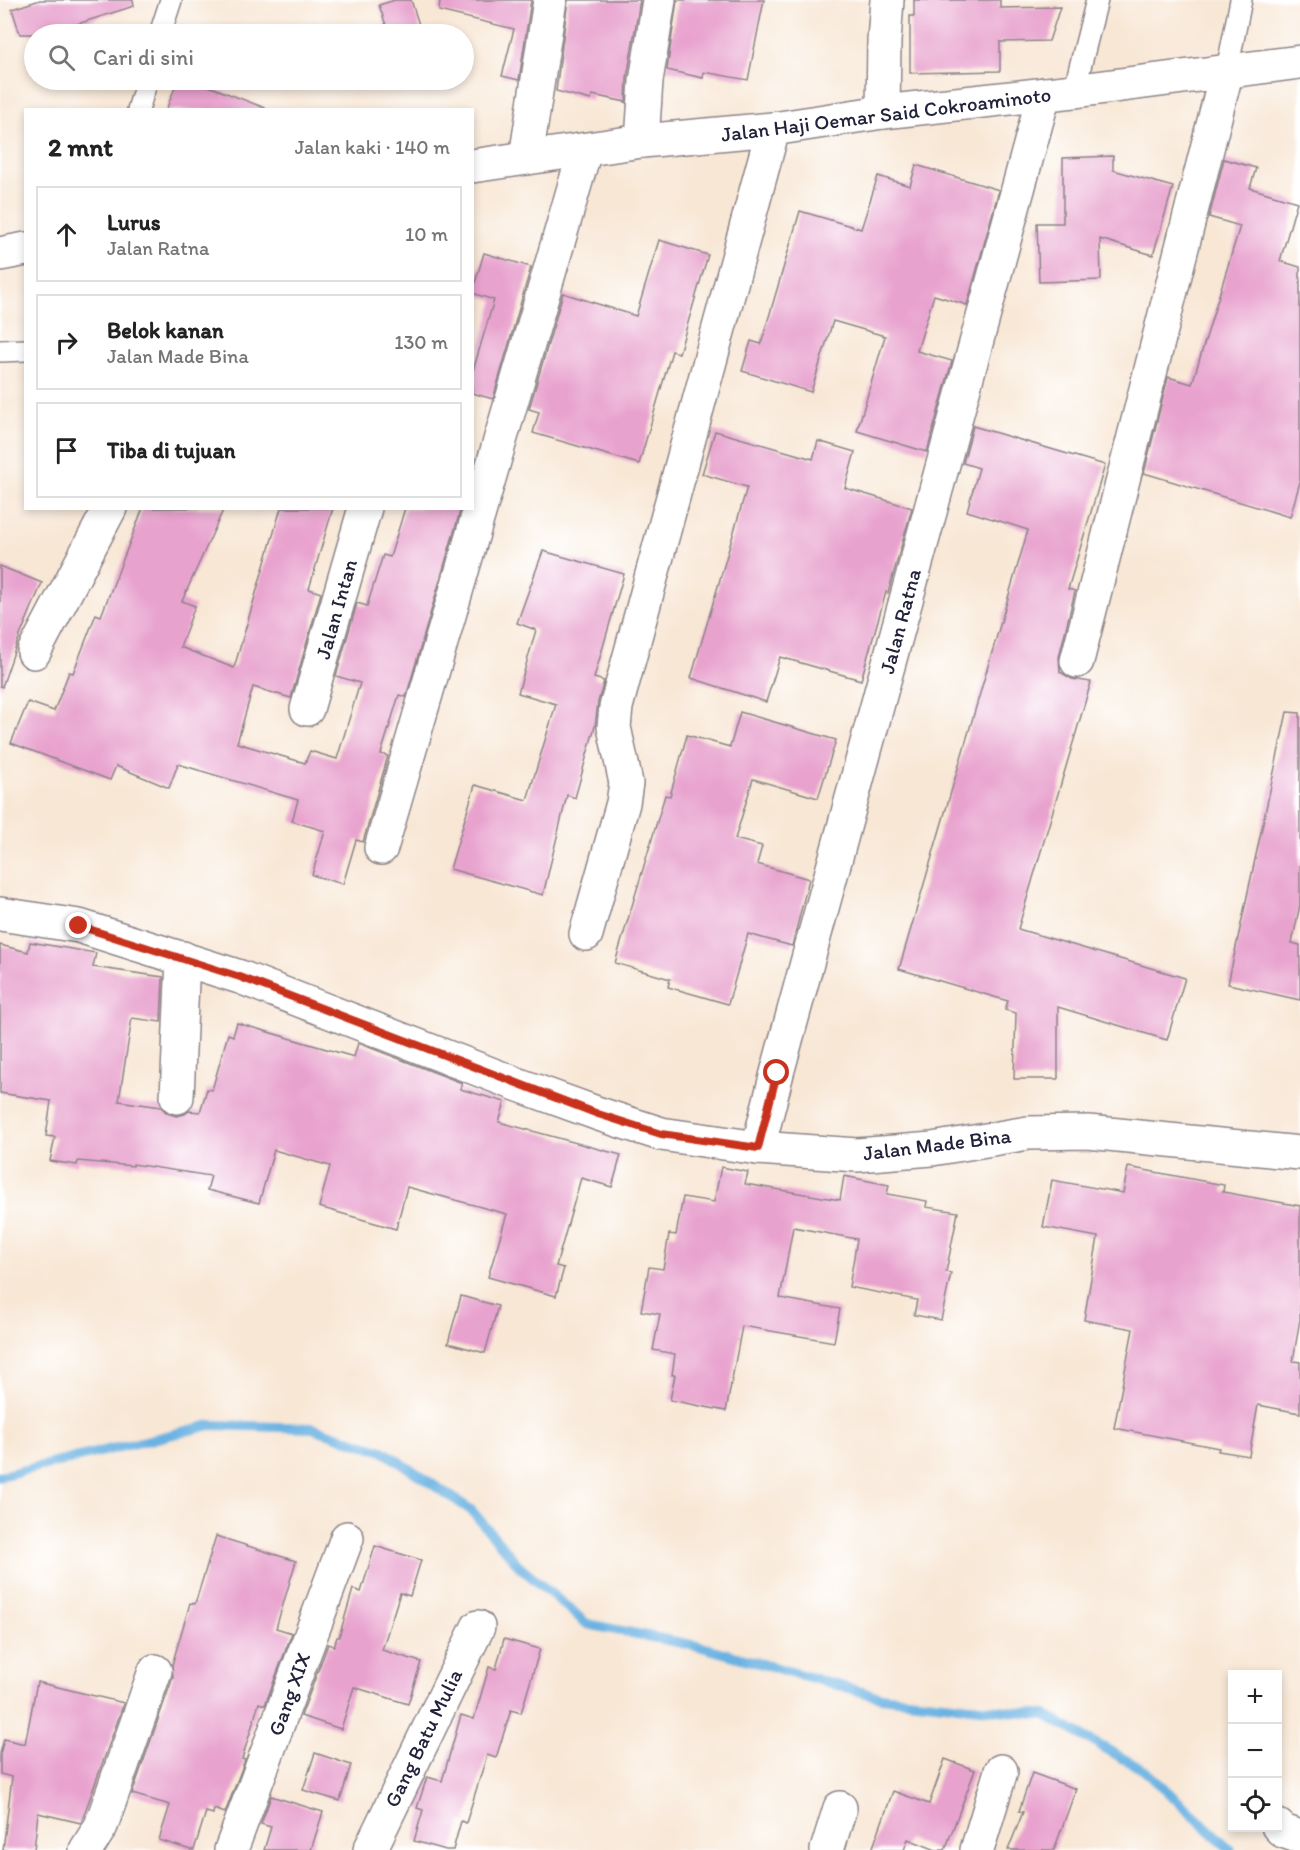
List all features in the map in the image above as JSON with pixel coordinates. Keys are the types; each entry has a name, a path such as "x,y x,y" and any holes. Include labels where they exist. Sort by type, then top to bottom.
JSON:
{"main road":[{"path":"526,158 550,0"},
{"path":"642,141 646,81 659,0"},
{"path":"883,112 887,0"},
{"name":"Jalan Haji Oemar Said Cokroaminoto","path":"474,166 642,141 773,129 883,112 1059,93 1300,62"},
{"path":"1077,661 1227,70"},
{"name":"Jalan Ratna","path":"758,1148 777,1073 1059,93"},
{"path":"586,934 623,803 626,783 614,727 616,707 773,129"},
{"path":"381,848 585,150"},
{"path":"0,254 24,249"},
{"path":"34,652 109,510"},
{"name":"Jalan Intan","path":"307,709 364,510"},
{"name":"Jalan Made Bina","path":"0,914 79,926 183,958 251,981 598,1114 661,1134 758,1148 857,1155 932,1149 1028,1133 1088,1132 1300,1153"},
{"path":"177,1096 183,958"},
{"name":"Gang XIX","path":"231,1850 346,1538"},
{"name":"Gang Batu Mulia","path":"370,1850 478,1627"},
{"path":"86,1850 101,1826 155,1671"},
{"path":"977,1850 1001,1771"},
{"path":"827,1850 840,1808"},
{"path":"1282,1830 1300,1837"}],"lane":[{"path":"163,24 171,0"},
{"path":"1059,93 1097,0"},
{"path":"1227,70 1241,0"},
{"path":"139,108 144,90"},
{"path":"0,351 24,350"}],"building":[{"path":"40,0 133,0 134,6 77,24 24,24 24,34 20,34 12,9"},
{"path":"395,0 411,0 419,24 386,24 379,5"},
{"path":"440,0 531,0 519,80 502,76 514,29 439,11"},
{"path":"568,0 640,0 627,78 626,102 592,95 591,100 556,91"},
{"path":"677,0 764,0 748,80 704,72 703,78 667,70"},
{"path":"914,0 1000,0 1000,8 1060,7 1049,41 1000,42 1000,71 910,73 910,16 914,16"},
{"path":"174,90 219,90 265,108 167,108"},
{"path":"1113,156 1113,170 1173,187 1153,255 1100,239 1101,280 1039,282 1037,223 1063,223 1063,158"},
{"path":"1224,159 1256,168 1250,188 1297,202 1280,261 1300,267 1300,482 1290,517 1144,473 1168,377 1192,384 1240,226 1209,217"},
{"path":"916,165 999,190 967,305 934,295 917,351 952,361 927,452 857,431 885,336 833,321 811,392 742,371 751,341 761,344 800,211 861,229 878,176 910,186"},
{"path":"659,240 708,255 679,353 672,351 639,464 533,433 539,412 529,409 563,293 636,316"},
{"path":"484,253 531,267 493,399 474,394 474,367 494,300 474,294"},
{"path":"973,426 1105,465 1068,589 1075,591 1059,657 1060,672 1072,679 1091,682 1018,929 1185,978 1167,1040 1058,1007 1058,1079 1014,1079 1016,1013 1005,1010 1008,1001 899,969 1028,530 967,511 979,468 963,463"},
{"path":"715,431 813,459 818,441 855,452 845,488 912,508 861,680 780,657 766,702 691,678 747,487 702,474"},
{"path":"142,510 223,510 182,601 195,606 180,647 234,668 280,510 332,510 309,589 321,593 291,698 253,687 237,743 305,763 310,751 337,759 360,683 336,676 357,603 367,606 383,555 390,557 404,510 460,510 406,697 399,695 381,754 388,756 363,842 356,840 343,884 312,875 325,831 292,821 298,800 178,764 169,788 116,766 110,780 11,743 28,702 54,711 69,672 73,673 96,614 101,616"},
{"path":"543,551 624,574 594,678 604,681 595,726 575,798 567,795 543,895 450,869 475,785 527,800 556,704 518,693 536,630 517,623"},
{"path":"0,566 42,583 2,687 0,686"},
{"path":"740,712 836,740 818,798 753,779 735,839 762,846 757,864 809,879 792,946 748,934 728,1004 668,987 670,979 615,963 665,795 670,796 687,735 730,747"},
{"path":"1287,712 1300,713 1300,905 1292,943 1300,945 1300,1000 1228,984"},
{"path":"30,942 96,953 93,967 163,977 161,1022 132,1018 119,1101 161,1107 167,1113 176,1116 189,1111 200,1112 207,1089 212,1090 228,1034 233,1036 237,1023 354,1057 358,1043 462,1083 460,1089 505,1102 499,1122 621,1155 612,1187 581,1178 556,1266 564,1268 556,1296 488,1277 507,1214 407,1187 396,1229 319,1207 330,1166 274,1150 259,1203 207,1190 211,1176 133,1164 133,1166 78,1161 77,1165 50,1161 55,1137 46,1136 51,1101 0,1093 0,945 28,952"},
{"path":"721,1167 748,1172 745,1184 840,1200 844,1176 889,1185 887,1194 927,1201 926,1207 958,1212 946,1272 951,1273 941,1320 914,1315 917,1300 849,1287 857,1239 793,1227 780,1298 840,1309 834,1342 742,1326 726,1411 670,1400 675,1375 672,1375 675,1354 653,1350 660,1314 641,1311 649,1267 663,1269 669,1234 676,1235 683,1197 714,1202"},
{"path":"1128,1167 1224,1185 1223,1192 1300,1206 1300,1319 1293,1361 1300,1362 1300,1413 1258,1405 1249,1456 1114,1428 1133,1329 1084,1320 1098,1237 1043,1227 1052,1180 1123,1193"},
{"path":"461,1296 498,1306 485,1353 448,1343"},
{"path":"216,1536 296,1561 276,1628 292,1633 265,1705 259,1703 242,1759 245,1760 225,1813 214,1809 213,1814 206,1812 194,1850 191,1850 159,1840 170,1805 132,1794 173,1677 172,1665 190,1603 195,1604"},
{"path":"375,1546 421,1560 410,1596 400,1593 382,1650 421,1662 408,1704 354,1687 341,1729 301,1716 328,1644 334,1646 339,1637 353,1589 361,1592"},
{"path":"504,1639 540,1649 521,1713 511,1710 496,1758 487,1755 466,1823 461,1821 453,1850 414,1841 423,1810 417,1808 427,1777 442,1781 461,1715 474,1719 489,1667 496,1669"},
{"path":"37,1682 124,1703 81,1823 38,1813 34,1850 3,1850 12,1777 0,1774 0,1754 4,1739 25,1744"},
{"path":"315,1753 351,1765 340,1801 303,1790"},
{"path":"945,1759 975,1770 945,1850 936,1850 908,1839 904,1850 872,1850 893,1791 929,1804"},
{"path":"1032,1773 1076,1789 1054,1850 1008,1850 1023,1812 1019,1811"},
{"path":"271,1796 323,1812 311,1850 264,1850 271,1827 261,1824"}],"waterway":[{"path":"0,1476 211,1425 312,1428 383,1451 471,1510 521,1568 587,1624 702,1647 880,1697 1045,1715 1144,1770 1231,1850"}],"route":[{"path":"79,926 240,977 519,1085 661,1134 758,1148 777,1073"}]}
